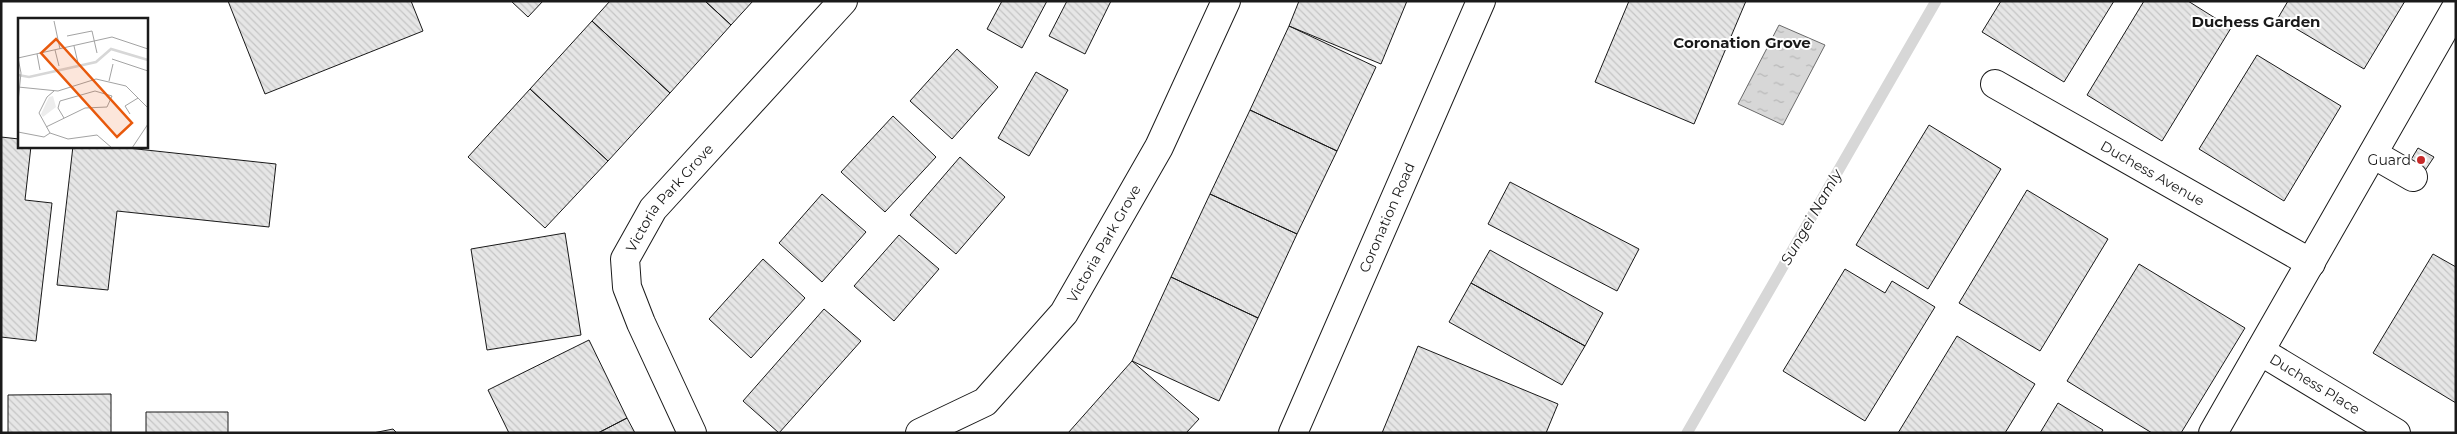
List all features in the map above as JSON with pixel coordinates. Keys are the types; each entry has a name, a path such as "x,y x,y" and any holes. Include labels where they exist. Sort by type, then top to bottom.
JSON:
{"street":[{"name":"Victoria Park Grove","path":"692,433 641,323 627,287 625,259 653,209 843,1"},
{"name":"Victoria Park Grove","path":"920,433 985,402 1064,313 1159,147 1226,1"},
{"name":"Coronation Road","path":"1293,433 1481,1"},
{"path":"2213,433 2456,8"},
{"name":"Duchess Avenue","path":"1995,84 2311,263"},
{"path":"2373,154 2413,177"},
{"name":"Duchess Place","path":"2260,351 2396,433"}],"water":[{"path":"1779,25 1825,45 1783,125 1738,104"}],"building":[{"path":"228,1 411,1 423,31 265,94"},
{"path":"511,1 543,1 528,17"},
{"path":"610,1 705,1 731,25 670,93 592,21"},
{"path":"705,1 753,1 731,25"},
{"path":"1002,1 1047,1 1022,48 987,29"},
{"path":"1067,1 1111,1 1085,54 1049,36"},
{"path":"1299,1 1407,1 1381,64 1289,26"},
{"name":"Coronation Grove","path":"1629,1 1746,1 1694,124 1595,82"},
{"path":"2001,1 2114,1 2064,82 1982,32"},
{"path":"2144,1 2188,1 2231,28 2162,141 2087,95"},
{"path":"2288,1 2405,1 2364,69 2278,18"},
{"path":"592,21 670,93 608,161 530,89"},
{"path":"1289,26 1376,67 1337,151 1250,110"},
{"path":"957,49 998,87 952,139 910,101"},
{"path":"2257,55 2341,106 2284,201 2199,149"},
{"path":"1036,72 1068,90 1029,156 998,138"},
{"path":"530,89 608,161 545,228 468,157"},
{"path":"1250,110 1337,151 1297,234 1210,194"},
{"path":"893,116 936,157 885,212 841,172"},
{"path":"1929,125 2001,169 1928,289 1856,245"},
{"path":"1,137 18,139 18,148 31,148 25,200 52,203 36,341 1,337"},
{"path":"73,148 128,148 276,164 269,227 117,211 108,290 57,285"},
{"name":"Guard","path":"2418,148 2434,157 2424,172 2409,163"},
{"path":"960,157 1005,197 956,254 910,215"},
{"path":"1510,182 1639,249 1617,291 1488,224"},
{"path":"2027,190 2108,239 2040,351 1959,303"},
{"path":"822,194 866,232 822,282 779,243"},
{"path":"1210,194 1297,234 1258,318 1171,277"},
{"path":"565,233 581,335 487,350 471,249"},
{"path":"899,235 939,269 894,321 854,286"},
{"path":"1490,250 1603,313 1585,346 1471,283"},
{"path":"2433,254 2456,267 2456,403 2373,353"},
{"path":"763,259 805,298 751,358 709,319"},
{"path":"2139,264 2245,328 2181,433 2152,433 2067,381"},
{"path":"1845,269 1885,293 1892,281 1935,307 1865,421 1783,371"},
{"path":"1171,277 1258,318 1219,401 1132,361"},
{"path":"1471,283 1585,346 1562,385 1449,322"},
{"path":"824,309 861,341 779,433 743,401"},
{"path":"1957,336 2035,384 2005,433 1898,433"},
{"path":"589,340 627,418 598,433 509,433 488,390"},
{"path":"1418,346 1558,404 1546,433 1382,433"},
{"path":"1132,361 1199,419 1186,433 1068,433"},
{"path":"111,394 111,433 8,433 8,395"},
{"path":"2058,403 2103,430 2101,433 2040,433"},
{"path":"146,412 228,412 228,433 146,433"},
{"path":"627,418 635,433 598,433"},
{"path":"393,429 397,433 373,433"}],"waterway":[{"name":"Sungei Namly","path":"1687,433 1936,1"}],"place":[{"name":"Guard","path":"2421,160"}],"district":[{"name":"Duchess Garden","path":"2256,21"},
{"name":"Coronation Grove","path":"1742,42"}]}
